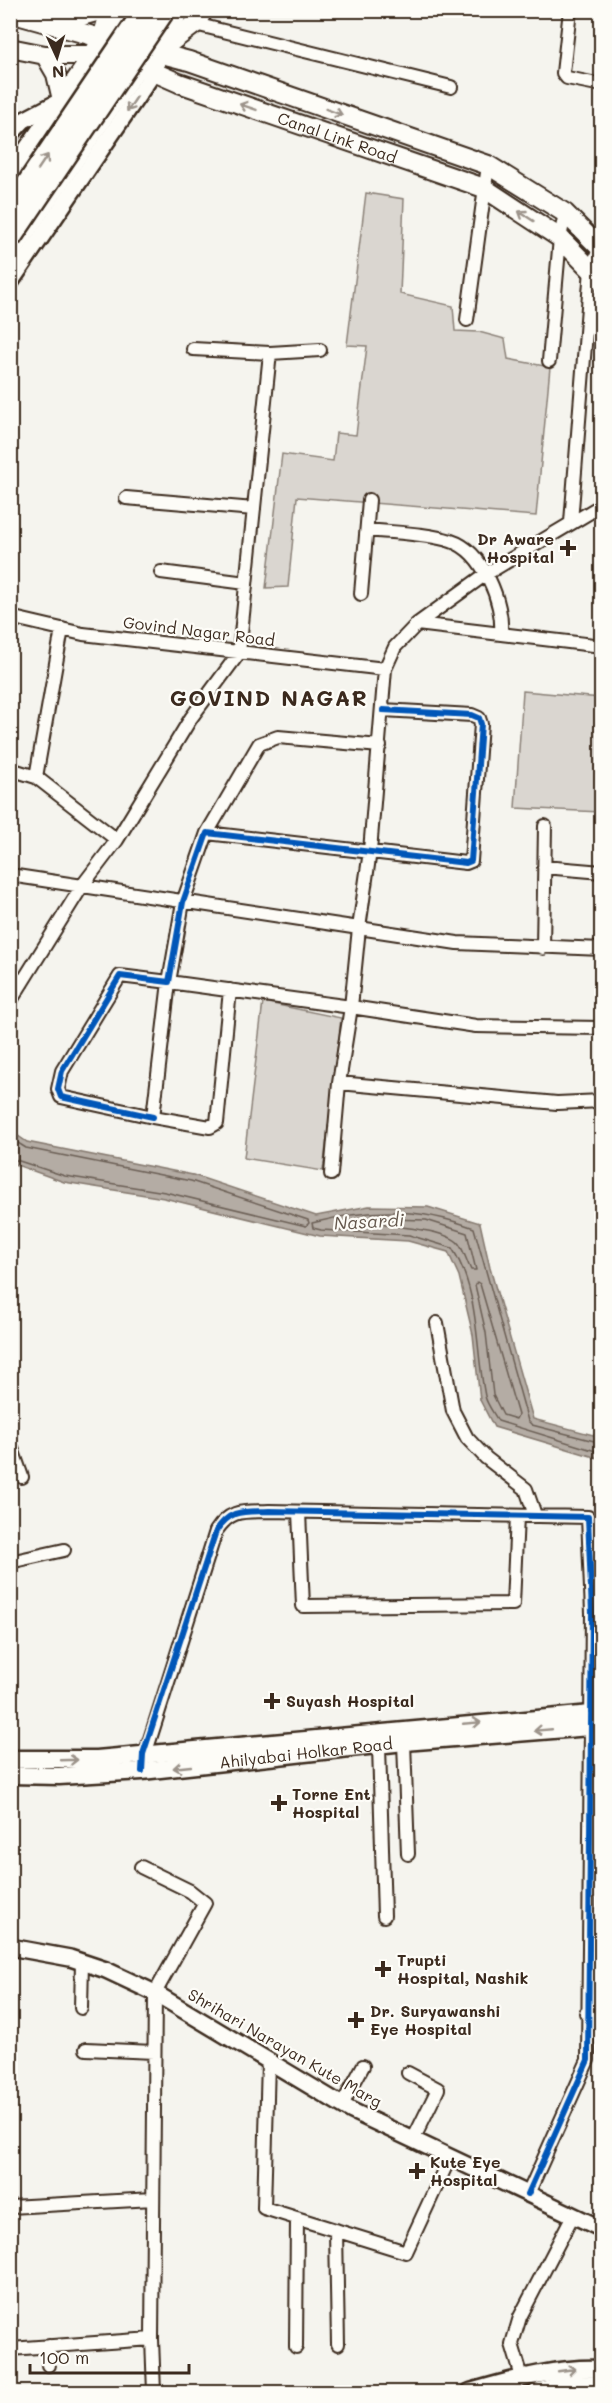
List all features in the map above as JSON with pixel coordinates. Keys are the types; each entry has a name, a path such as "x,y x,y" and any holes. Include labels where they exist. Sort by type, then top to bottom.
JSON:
{"highway":[{"path":"98,47 129,10"},
{"path":"10,210 145,10"},
{"path":"10,238 164,10"},
{"path":"151,64 163,34 193,15"}],"main road":[{"path":"36,19 74,18 103,10"},
{"path":"10,175 98,47 110,10"},
{"path":"10,13 36,19 98,47 151,64 10,255"},
{"name":"Canal Link Road","path":"10,48 45,56 98,47 151,64 179,84 484,188 560,238 596,275"},
{"path":"45,56 56,74 62,100"},
{"name":"Canal Link Road","path":"151,64 189,61 488,165 565,213 601,246"},
{"name":"Ahilyabai Holkar Road","path":"10,1775 59,1776 142,1763 596,1720"},
{"name":"Ahilyabai Holkar Road","path":"10,1760 98,1759 142,1763 379,1746 596,1720"},
{"path":"470,2392 522,2377 582,2368 602,2369"},
{"path":"537,2392 561,2385 602,2384"}],"street":[{"path":"570,10 563,74 567,78 602,85"},
{"path":"193,15 451,87"},
{"path":"10,283 151,64"},
{"path":"10,135 24,120 62,100"},
{"path":"467,320 488,165"},
{"path":"549,361 560,238 565,213"},
{"path":"571,522 596,275 601,246"},
{"path":"193,349 270,353 320,350"},
{"path":"10,1002 81,886 117,840 191,718 239,653 270,353"},
{"path":"126,498 254,509"},
{"path":"362,594 369,500"},
{"path":"331,1174 339,1083 351,1007 370,850 385,669 395,647 417,624 486,574 602,505"},
{"path":"368,530 452,541 467,550 486,574 501,613 501,634"},
{"path":"161,572 246,583"},
{"name":"Govind Nagar Road","path":"10,617 83,634 385,669"},
{"path":"417,624 602,646"},
{"path":"36,777 62,629"},
{"path":"207,833 370,850 466,863 473,857 481,724 479,717 383,710"},
{"path":"153,1117 169,982 183,902 207,833 259,744 268,738 278,737 380,746"},
{"path":"10,769 36,777 117,840"},
{"path":"543,948 545,826"},
{"path":"544,867 602,872"},
{"path":"10,874 457,943 602,949"},
{"path":"10,975 22,983"},
{"path":"230,990 217,1123 210,1127 61,1097 58,1089 62,1071 118,978 122,976 230,990 351,1007 476,1026 602,1028"},
{"path":"339,1083 557,1103 602,1101"},
{"path":"437,1323 453,1411 458,1423 486,1458 526,1489 535,1515"},
{"path":"10,1443 22,1477"},
{"path":"142,1763 216,1531 224,1518 236,1512 588,1517 597,1614 596,1720 586,2013 588,2060 528,2194"},
{"path":"298,1512 303,1606 513,1604 517,1516"},
{"path":"10,1562 64,1550"},
{"path":"404,1742 408,1854"},
{"path":"379,1746 384,1916"},
{"path":"141,1868 190,1891 205,1903 154,1993 152,2339 154,2392"},
{"name":"Shrihari Narayan Kute Marg","path":"10,1947 82,1962 106,1970 154,1993 342,2105 602,2229"},
{"path":"81,2008 82,1962"},
{"path":"586,2013 602,2014"},
{"path":"86,2049 154,2052"},
{"path":"268,2061 264,2208 406,2252 450,2157"},
{"path":"342,2105 363,2066"},
{"path":"408,2073 438,2089 413,2140"},
{"path":"10,2207 153,2199"},
{"path":"522,2377 512,2344 520,2317 573,2215"},
{"path":"296,2347 297,2218"},
{"path":"336,2230 338,2344"},
{"path":"16,2352 49,2346 152,2339"},
{"path":"48,2365 49,2346"}],"shaded area":[{"path":"366,193 404,199 400,294 453,306 455,331 479,332 505,339 508,359 550,367 536,516 297,497 288,587 266,588 282,454 333,461 336,433 356,435 367,346 347,345"},
{"path":"523,691 601,698 601,812 515,808"},
{"path":"263,1002 341,1018 323,1171 244,1158"}],"water":[{"name":"Nasardi","path":"11,1131 27,1142 193,1175 316,1216 369,1206 428,1207 480,1223 490,1268 533,1419 601,1437 601,1459 494,1427 480,1400 473,1335 459,1276 448,1252 408,1241 320,1236 164,1198 64,1182 11,1163"}],"cycle path":[{"path":"153,1117 61,1097 58,1089 62,1071 120,976 169,982 183,902 207,833 466,863 471,861 481,724 479,718 472,715 383,710"},
{"path":"142,1771 143,1754 216,1531 227,1518 239,1513 269,1511 588,1517 592,1613 588,2060 528,2194"}],"place":[{"name":"Dr Aware Hospital","path":"568,548"},
{"name":"Suyash Hospital","path":"272,1701"},
{"name":"Torne Ent Hospital","path":"279,1803"},
{"name":"Trupti Hospital, Nashik","path":"383,1969"},
{"name":"Dr. Suryawanshi Eye Hospital","path":"356,2020"},
{"name":"Kute Eye Hospital","path":"417,2171"}],"district":[{"name":"GOVIND NAGAR","path":"269,698"}]}
